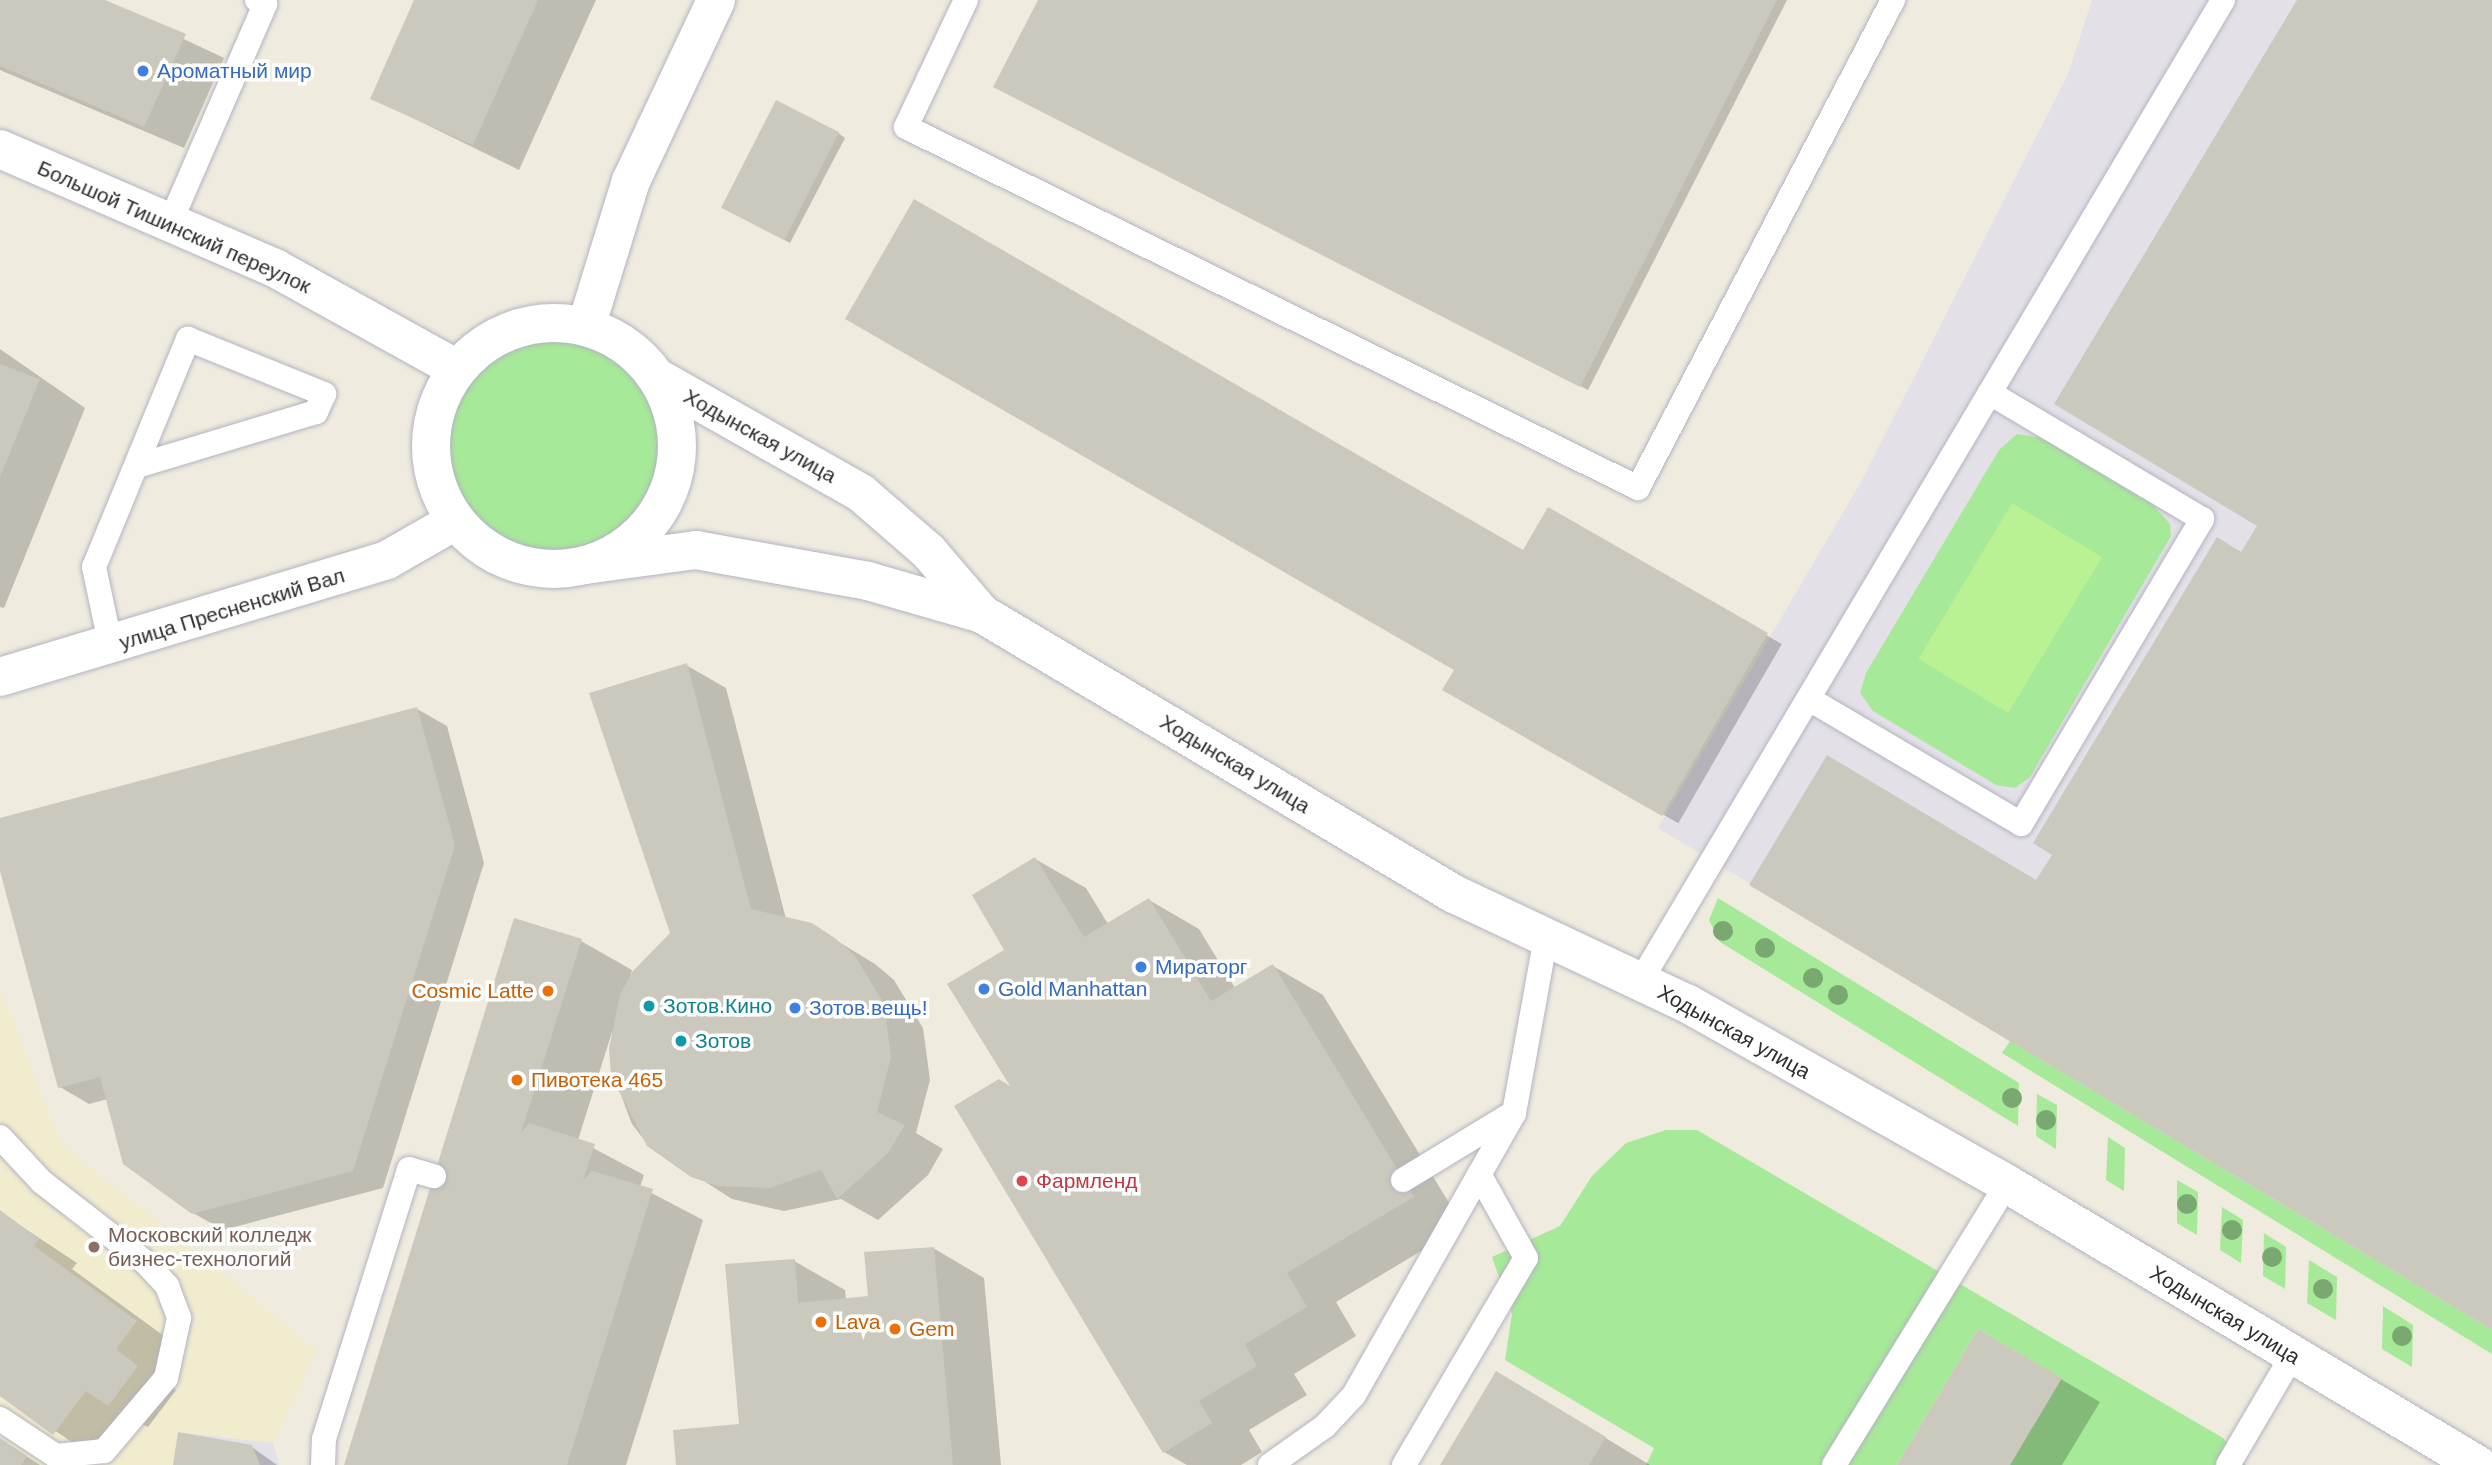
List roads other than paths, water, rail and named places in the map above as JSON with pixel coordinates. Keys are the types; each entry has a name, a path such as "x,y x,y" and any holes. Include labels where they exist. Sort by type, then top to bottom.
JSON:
{"street":[{"path":"586,327 631,181 716,0"},
{"name":"Большой Тишинский переулок","path":"0,149 275,268 457,369"},
{"path":"529,325 586,327 613,338 656,377 671,408 674,474 642,533 584,565 556,570 500,557 455,521 441,498 430,445 442,392 457,369 485,344 529,325"},
{"name":"Ходынская улица","path":"656,377 861,492 929,552 982,614"},
{"name":"улица Пресненский Вал","path":"0,677 111,647 387,561 455,521"},
{"name":"Ходынская улица","path":"584,565 696,551 868,581 982,614 1454,894 1640,982 2007,1184 2478,1465"}],"lane":[{"path":"966,0 906,127 1637,488 1893,0"},
{"path":"1640,982 2223,0"},
{"path":"170,223 264,1"},
{"path":"111,647 94,567 188,340 324,394 316,412 137,466"},
{"path":"1809,699 2021,824 2195,531 2202,519 1990,393"},
{"path":"1269,1465 1325,1426 1354,1395 1514,1113 1546,937"},
{"path":"1403,1180 1514,1113"},
{"path":"0,1137 42,1182 145,1262 167,1286 178,1318 166,1378 104,1451 57,1455 0,1419"},
{"path":"323,1465 324,1439 409,1169 434,1176"},
{"path":"1404,1465 1526,1258 1479,1174"},
{"path":"1834,1465 2007,1184"},
{"path":"2228,1465 2292,1356"}],"place":[{"name":"Ароматный мир","path":"143,71"},
{"name":"Мираторг","path":"1141,967"},
{"name":"Gold Manhattan","path":"984,989"},
{"name":"Cosmic Latte","path":"548,991"},
{"name":"Зотов.Кино","path":"649,1006"},
{"name":"Зотов.вещь!","path":"795,1008"},
{"name":"Зотов","path":"681,1041"},
{"name":"Пивотека 465","path":"517,1080"},
{"name":"Фармленд","path":"1022,1181"},
{"name":"Московский колледж бизнес-технологий","path":"94,1247"},
{"name":"Lava","path":"821,1322"},
{"name":"Gem","path":"895,1329"}]}
